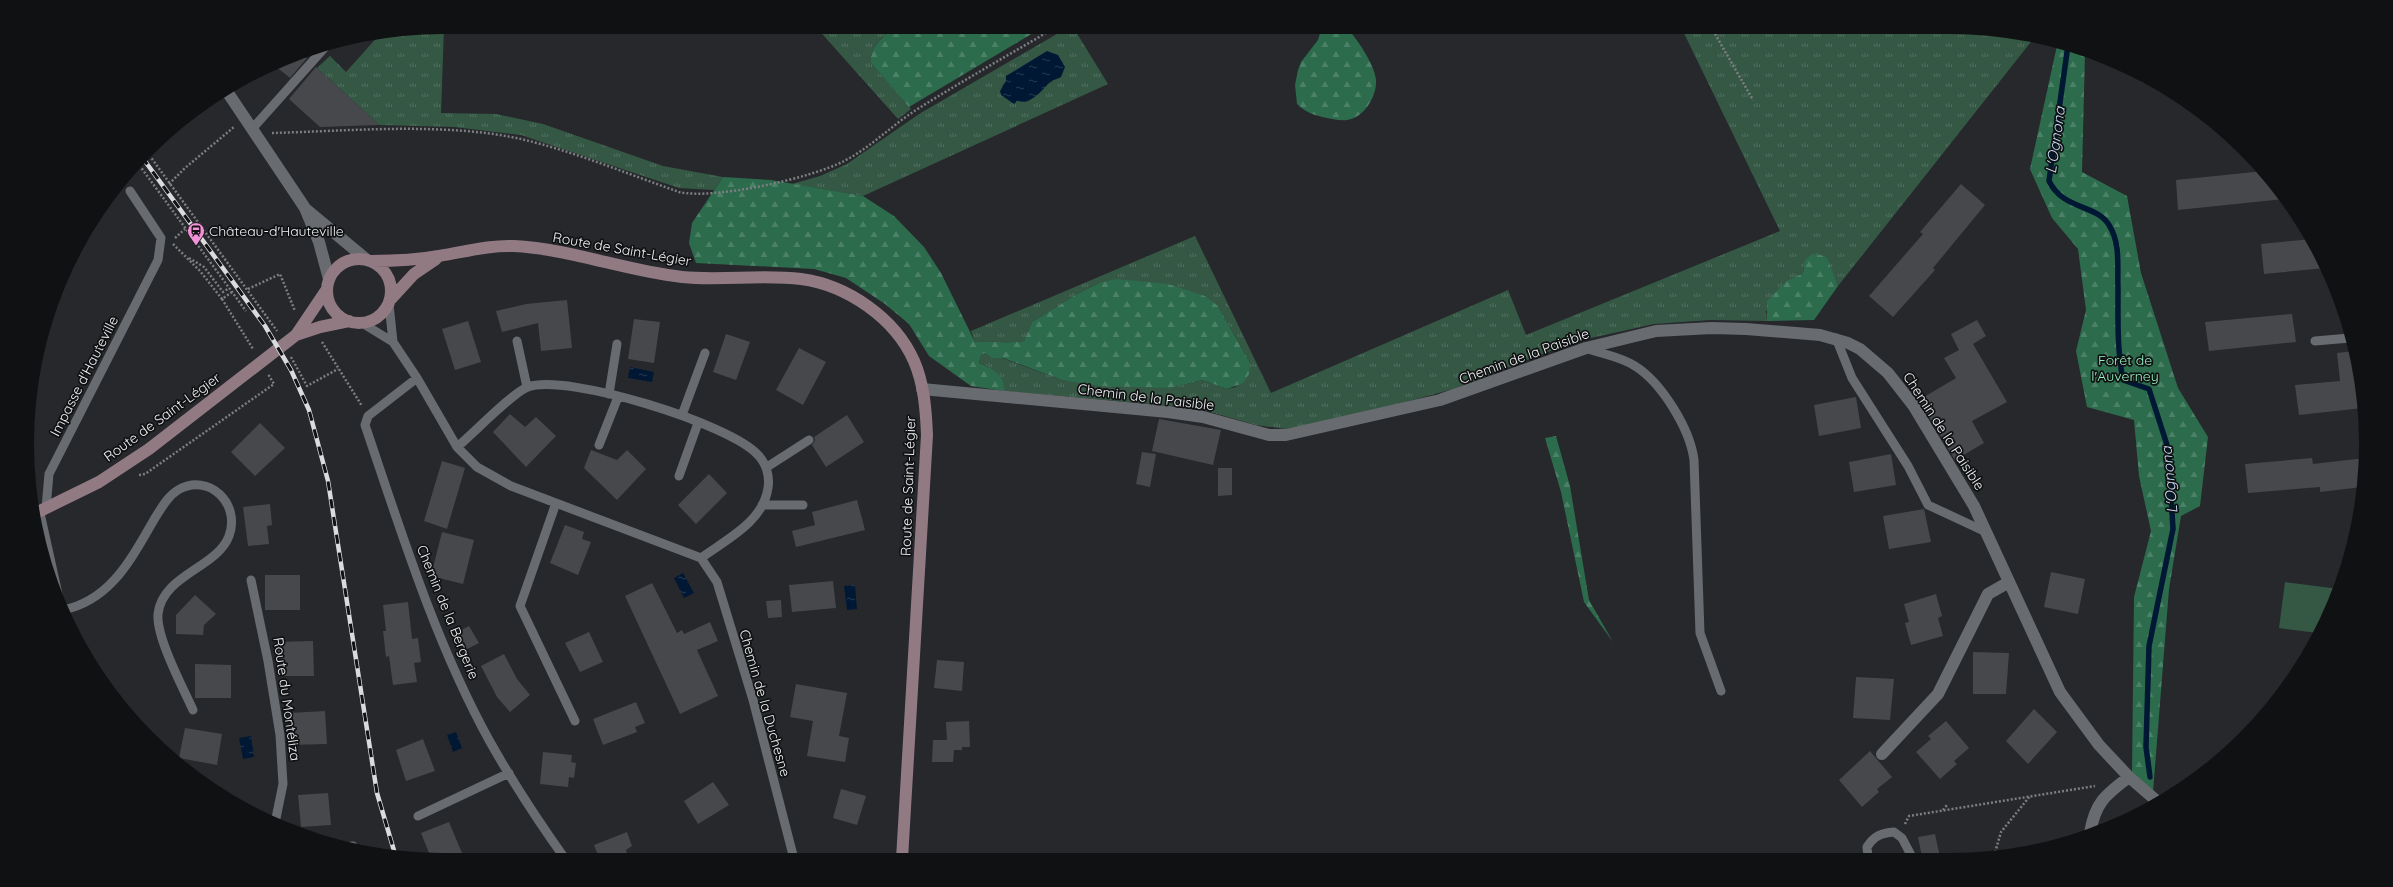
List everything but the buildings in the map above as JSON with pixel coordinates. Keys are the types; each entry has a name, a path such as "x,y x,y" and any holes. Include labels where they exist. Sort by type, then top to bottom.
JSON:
{"main road":[{"name":"Route de Saint-Légier","path":"368,260 417,259 441,256 482,247 515,246 552,251 670,276 785,278 819,283 863,302 885,321 897,334 913,360 922,389 926,419 926,456 902,853"},
{"name":"Route de Saint-Légier","path":"390,301 414,274 441,256"},
{"path":"351,260 368,260 382,268 390,280 390,301 377,318 362,323 349,322 340,317 331,307 328,284 338,267 344,263 351,260"},
{"name":"Route de Saint-Légier","path":"296,335 328,284"},
{"name":"Route de Saint-Légier","path":"40,510 99,482 149,448 296,335 320,326 349,322"}],"street":[{"path":"229,95 305,208 319,242 328,284"},
{"path":"305,208 368,260"},
{"name":"Chemin de la Paisible","path":"922,389 1168,412 1204,417 1269,435 1286,435 1440,400 1586,348 1656,331 1677,329 1746,329 1820,335 1836,338 1860,349 1888,373 1899,386 1974,506 2060,692 2095,740 2129,777 2154,798"},
{"path":"1882,754 1938,694 1988,594 2009,582"},
{"path":"2091,827 2094,816 2102,798 2129,777"}],"lane":[{"path":"253,131 318,54"},
{"name":"Impasse d'Hauteville","path":"39,506 50,474 158,260 161,238 130,191"},
{"path":"390,301 393,342"},
{"path":"362,323 393,342 417,378 457,447 477,467 511,486 701,558 753,521 762,505 768,488 767,467 759,455 745,443 682,415 609,394 549,384 527,387 457,447"},
{"path":"1836,338 1852,378 1908,466 1928,505 1986,532"},
{"path":"2315,341 2345,338"},
{"path":"517,341 527,387"},
{"path":"609,394 618,344"},
{"path":"1586,348 1630,363 1643,372 1671,406 1691,442 1694,460 1700,633 1721,691"},
{"path":"682,415 705,353"},
{"path":"368,416 417,378"},
{"path":"600,445 618,397"},
{"name":"Chemin de la Bergerie","path":"368,416 365,425 402,536 448,655 489,739 538,821 561,853"},
{"path":"678,476 698,423"},
{"path":"767,467 809,440"},
{"path":"69,608 82,604 111,585 124,570 169,498 179,490 191,485 204,485 216,490 230,505 232,520 229,536 219,550 174,585 162,601 158,613 160,633 193,710"},
{"path":"556,503 520,606 575,721"},
{"path":"762,505 803,505"},
{"name":"Chemin de la Duchesne","path":"701,558 717,582 753,700 792,853"},
{"name":"Route du Montéliza","path":"251,580 268,661 280,735 283,784 277,818"},
{"path":"418,816 509,773"},
{"path":"1868,853 1867,847 1873,838 1884,832 1894,832 1899,836 1910,853"}],"path":[{"path":"253,131 421,130 503,136 538,144 679,192 704,195 792,180 819,172 845,161 915,111 1044,34"},
{"path":"1715,34 1753,100"},
{"path":"169,184 185,168 245,118"},
{"path":"151,157 248,289 275,329"},
{"path":"141,168 246,311"},
{"path":"178,235 185,229"},
{"path":"171,241 222,299 241,329"},
{"path":"184,255 204,267 223,292 229,288"},
{"path":"248,289 280,274 296,314"},
{"path":"222,299 232,292"},
{"path":"318,336 368,416"},
{"path":"292,357 307,386 338,369"},
{"path":"134,476 145,474 274,384"},
{"path":"1899,836 1909,816 2101,785"},
{"path":"1996,850 2001,832 2030,796"},
{"path":"1943,810 1947,805"}],"green space":[{"path":"444,34 441,113 496,114 543,124 663,166 723,177 714,190 679,188 521,135 454,127 379,125 317,68 330,56 346,72 374,40 417,35"},
{"path":"822,34 886,34 878,42 872,52 871,63 911,109 898,119"},
{"path":"886,34 1031,34 909,107 871,63 872,52"},
{"path":"1057,34 1077,34 1108,84 863,196 792,184 820,176 847,164 919,114","holes":["1015,72 1053,81 1029,101 1024,102 1012,95 1002,86 1007,81 1006,76"]},
{"path":"1320,34 1352,34 1372,67 1376,80 1373,97 1363,112 1354,118 1337,120 1318,116 1307,112 1297,104 1295,85 1298,70 1301,62 1318,40"},
{"path":"1684,34 1950,34 1976,35 2031,42 1838,286 1825,256 1804,266 1803,273 1795,277 1766,311 1767,321 1710,320 1654,324 1573,342 1453,389 1333,422 1286,429 1256,425 1196,408 1004,391 1004,386 987,366 979,363 981,355 985,353 991,358 1002,358 1062,380 1171,388 1202,380 1227,389 1236,387 1250,363 1218,306 1099,283 1077,294 1032,322 1024,341 975,342 971,331 1195,236 1271,393 1508,290 1526,335 1780,231"},
{"name":"Forêt de l'Auverney","path":"2056,48 2085,57 2082,172 2127,196 2141,273 2178,388 2208,437 2200,506 2181,516 2169,589 2153,792 2132,774 2134,597 2151,531 2139,476 2134,420 2087,407 2076,351 2086,310 2078,249 2052,218 2030,169"},
{"path":"723,177 771,180 863,196 894,216 924,247 941,273 975,342 1024,341 1032,322 1077,294 1099,283 1116,279 1168,284 1205,296 1218,306 1250,363 1249,374 1243,383 1227,389 1202,380 1171,388 1100,386 1062,380 1003,358 991,358 985,353 981,355 979,363 993,370 1000,376 1003,381 1004,391 971,386 929,356 909,324 885,304 846,278 814,269 696,263 689,243 692,223"},
{"path":"1812,254 1825,256 1838,286 1814,320 1767,321 1767,301 1787,281 1803,273 1805,260"},
{"path":"1556,436 1570,486 1589,600 1613,642 1584,602 1561,492 1545,438"},
{"path":"2285,582 2332,588 2313,632 2279,628"}],"water":[{"path":"1047,51 1058,55 1065,67 1061,77 1050,82 1030,100 1022,102 1017,101 1014,104 1001,95 1000,91 1006,81 1006,76"},
{"path":"630,367 654,372 652,382 628,378"},
{"path":"683,573 694,593 684,598 674,578"},
{"path":"855,585 857,609 847,610 844,586"},
{"path":"456,732 462,748 453,752 447,735"},
{"path":"251,736 254,757 243,759 239,738"}],"waterway":[{"name":"L'Ognona","path":"2067,52 2049,181 2062,197 2096,213 2103,218 2113,232 2118,256 2118,334 2123,380 2149,389 2168,448 2173,529 2149,646 2146,747 2150,777"}],"railway":[{"path":"146,162 265,326 291,370 309,410 328,481 377,793 394,849"}],"place":[{"name":"Château-d'Hauteville","path":"196,246"}]}
